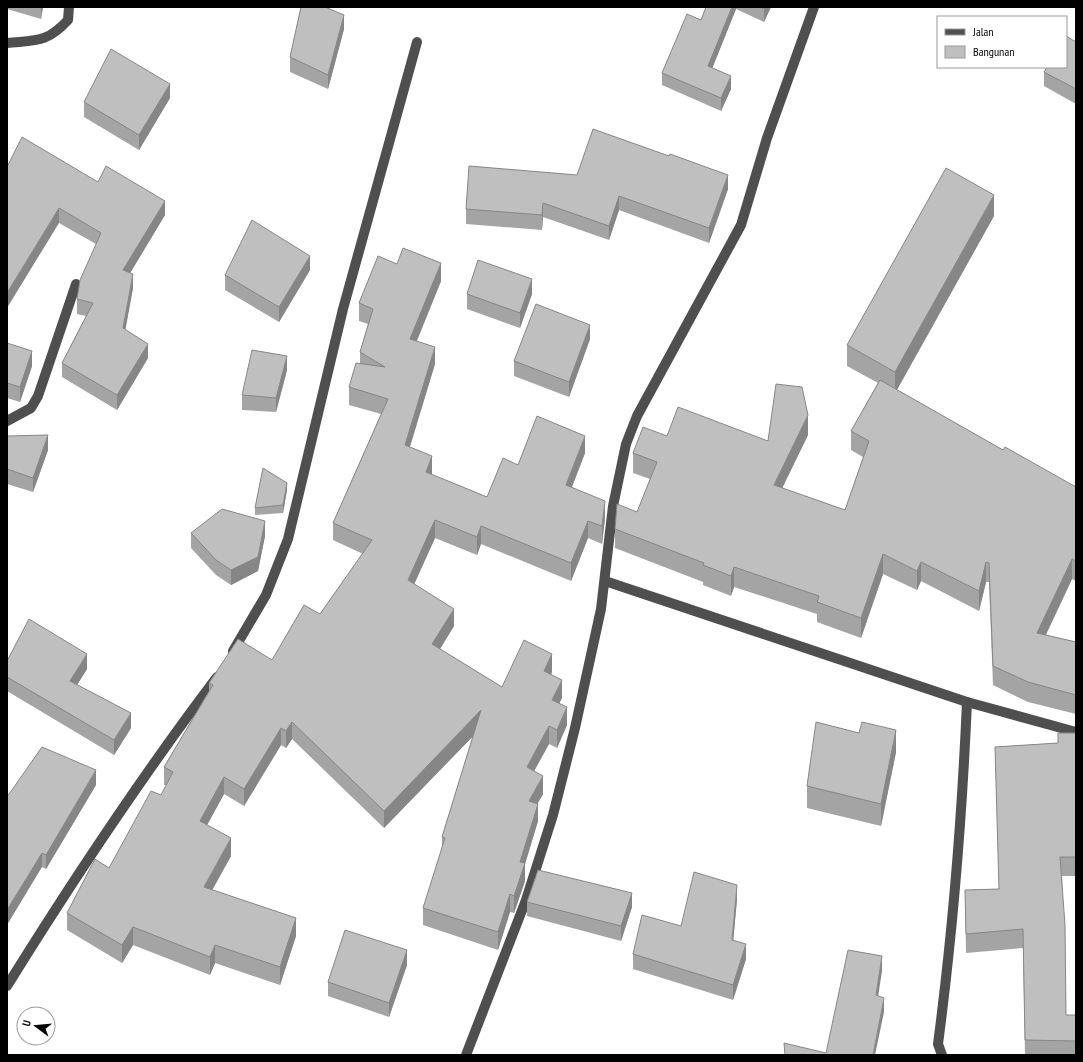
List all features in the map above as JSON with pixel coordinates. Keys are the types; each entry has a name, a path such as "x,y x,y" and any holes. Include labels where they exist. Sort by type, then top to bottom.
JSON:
{"street":[{"path":"7,43 45,39 52,35 68,20 69,7"},
{"path":"466,1055 526,900 553,815 576,728 601,609 613,506 626,444 641,409 741,226 767,138 814,7"},
{"path":"7,986 72,882 185,719 226,664 266,595 288,539 343,308 417,42"},
{"path":"7,421 31,408 38,396 76,284"},
{"path":"605,581 967,702 1076,732"},
{"path":"942,1055 938,1044 954,912 963,793 967,702"}],"building":[{"path":"301,7 325,7 344,15 328,75 290,57"},
{"path":"706,7 732,7 708,66 731,76 721,98 662,73 687,14 701,20"},
{"path":"1067,37 1076,42 1076,89 1044,72 1046,68 1067,68"},
{"path":"111,49 170,84 139,135 84,102"},
{"path":"593,129 728,175 709,228 619,196 609,226 543,203 542,215 466,209 469,166 577,175"},
{"path":"22,137 98,182 106,166 165,201 123,270 133,274 123,328 148,344 117,395 62,363 93,303 77,299 80,280 101,233 59,208 7,293 7,167"},
{"path":"946,168 994,195 895,372 847,345"},
{"path":"252,220 310,256 279,307 225,275"},
{"path":"403,248 441,263 410,339 435,347 405,445 432,456 426,472 487,497 503,458 518,465 537,416 585,436 566,485 605,501 602,526 588,521 571,563 481,526 477,537 435,520 408,580 454,609 432,644 502,687 524,640 552,654 544,671 562,680 552,700 567,707 557,730 549,726 527,767 543,776 529,801 538,804 520,862 525,863 514,896 510,894 498,932 423,908 445,838 442,837 481,710 384,811 292,722 286,731 281,728 244,789 224,777 200,821 231,838 204,887 296,918 280,967 215,945 210,957 133,927 122,945 67,913 95,859 109,868 151,791 161,795 173,772 164,767 213,685 209,683 238,639 272,660 304,605 320,614 372,540 333,523 388,399 349,387 356,363 385,367 360,352 373,309 359,303 378,256 397,264"},
{"path":"478,260 532,279 520,313 467,294"},
{"path":"536,304 590,325 569,382 514,361"},
{"path":"7,343 32,351 20,387 7,383"},
{"path":"252,350 287,356 276,398 242,395"},
{"path":"880,380 1003,450 1005,447 1076,487 1076,561 1072,559 1037,633 1076,642 1076,695 1028,682 993,666 989,563 986,562 979,591 921,562 917,571 883,554 861,618 817,602 819,596 734,567 731,576 703,565 704,563 615,529 617,504 637,512 657,462 633,453 643,427 667,436 678,407 768,441 776,384 802,387 808,415 774,485 845,510 869,441 851,431"},
{"path":"48,435 33,478 7,469 8,436"},
{"path":"263,468 287,483 283,505 255,508"},
{"path":"222,509 265,521 258,557 231,570 216,560 191,533"},
{"path":"29,619 87,654 70,681 131,713 114,740 7,677 7,661"},
{"path":"816,722 859,733 862,722 896,730 881,804 807,786"},
{"path":"1058,733 1076,733 1076,857 1060,857 1065,925 1066,1015 1076,1015 1076,1041 1025,1040 1023,929 966,934 965,890 999,889 995,747 1058,743"},
{"path":"42,747 96,770 46,855 42,853 7,910 7,797"},
{"path":"538,870 632,893 621,926 527,902"},
{"path":"694,872 737,885 732,940 746,944 733,985 633,954 642,915 681,926"},
{"path":"345,930 407,950 389,1003 328,982"},
{"path":"848,950 882,956 876,995 884,998 873,1055 785,1055 784,1043 826,1053"}]}
